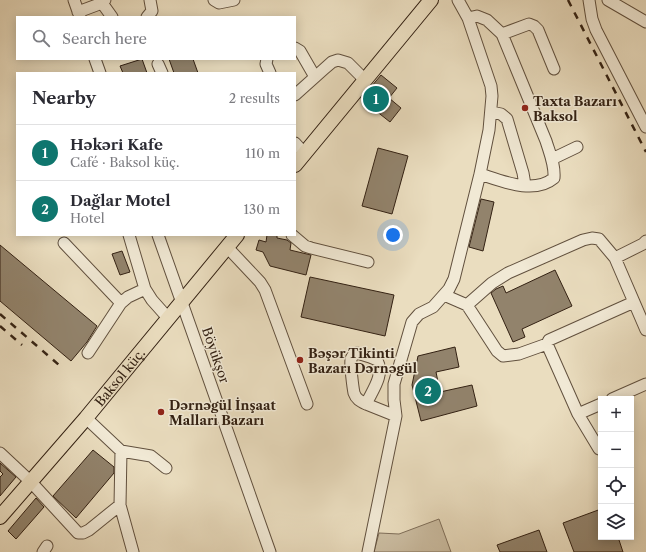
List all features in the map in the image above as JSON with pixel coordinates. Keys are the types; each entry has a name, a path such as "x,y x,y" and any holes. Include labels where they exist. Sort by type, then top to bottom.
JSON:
{"main road":[{"path":"296,161 300,148 364,79 432,0"},
{"name":"Baksol küç.","path":"0,517 86,418 235,236"}],"street":[{"path":"74,0 79,14 103,2 111,16"},
{"path":"148,16 152,11 150,0"},
{"path":"214,0 219,3 234,0"},
{"path":"368,552 396,416 394,384 412,322 419,314 433,307 444,295 449,289 456,274 480,174 492,112 491,86 468,18 458,0"},
{"path":"589,0 592,19 596,30 646,126"},
{"path":"608,0 646,22"},
{"path":"468,18 477,16 487,20 502,34 546,141 552,159 554,178 548,183 540,186 508,183 480,174"},
{"path":"502,34 529,24 534,26 538,30 554,69"},
{"path":"296,49 300,51 315,77"},
{"path":"95,60 100,72"},
{"path":"267,60 266,64 270,72"},
{"path":"296,94 332,62 338,60 348,63 364,79"},
{"path":"492,112 501,114 507,119 523,173 524,185"},
{"path":"552,159 577,147"},
{"path":"129,236 145,289 152,300 168,318"},
{"name":"Böyükşor","path":"158,236 270,552"},
{"path":"293,236 305,246 368,262"},
{"path":"467,305 508,273 583,240 592,238 599,239 615,258 646,330"},
{"path":"615,258 646,241"},
{"path":"64,243 121,303"},
{"path":"227,247 260,282 265,290 307,404"},
{"path":"88,353 121,303 128,297 145,289"},
{"path":"444,295 467,305 496,351 503,356 519,354 547,344 549,340 634,302"},
{"path":"547,344 578,414 598,447"},
{"path":"619,396 646,384"},
{"path":"366,404 396,416"},
{"path":"578,414 598,405"},
{"path":"86,418 121,451 151,456 166,468"},
{"path":"121,451 120,505 132,552"},
{"path":"0,453 31,482 78,532 83,533 89,530 120,505"}],"shaded area":[{"path":"439,519 451,552 374,552 379,533 399,534"}],"building":[{"path":"142,60 147,72 123,72 120,66"},
{"path":"169,60 193,60 198,72 174,72"},
{"path":"381,75 397,88 389,98 401,108 390,122 361,99"},
{"path":"378,148 408,156 392,214 362,206"},
{"path":"481,199 494,202 483,251 469,247"},
{"path":"267,236 277,236 277,238 287,240 291,243 290,250 311,255 306,275 270,266 263,252 256,250 259,240 266,242"},
{"path":"0,245 97,326 87,342 71,361 0,301"},
{"path":"122,251 130,272 120,275 112,254"},
{"path":"555,270 572,306 522,329 525,337 513,342 491,293 503,286 506,293"},
{"path":"310,277 394,295 385,336 301,317"},
{"path":"455,347 459,367 436,372 440,392 472,385 477,406 421,421 412,385 418,356"},
{"path":"93,450 114,467 114,473 76,518 53,496"},
{"path":"0,463 16,477 0,496 0,477 3,474 0,471"},
{"path":"36,498 44,507 16,539 8,531"},
{"path":"598,510 598,540 619,540 623,552 574,552 563,523"},
{"path":"539,530 547,552 500,552 497,545"}],"railway":[{"path":"568,0 646,152"},
{"path":"0,314 59,365"},
{"path":"0,326 22,345"}],"place":[{"name":"Həkəri Kafe","path":"376,99"},
{"name":"Taxta Bazarı Baksol","path":"525,108"},
{"name":"Bəşər Tikinti Bazarı Dərnəgül","path":"300,360"},
{"name":"Dağlar Motel","path":"428,391"},
{"name":"Dərnəgül İnşaat Malları Bazarı","path":"161,412"}]}
